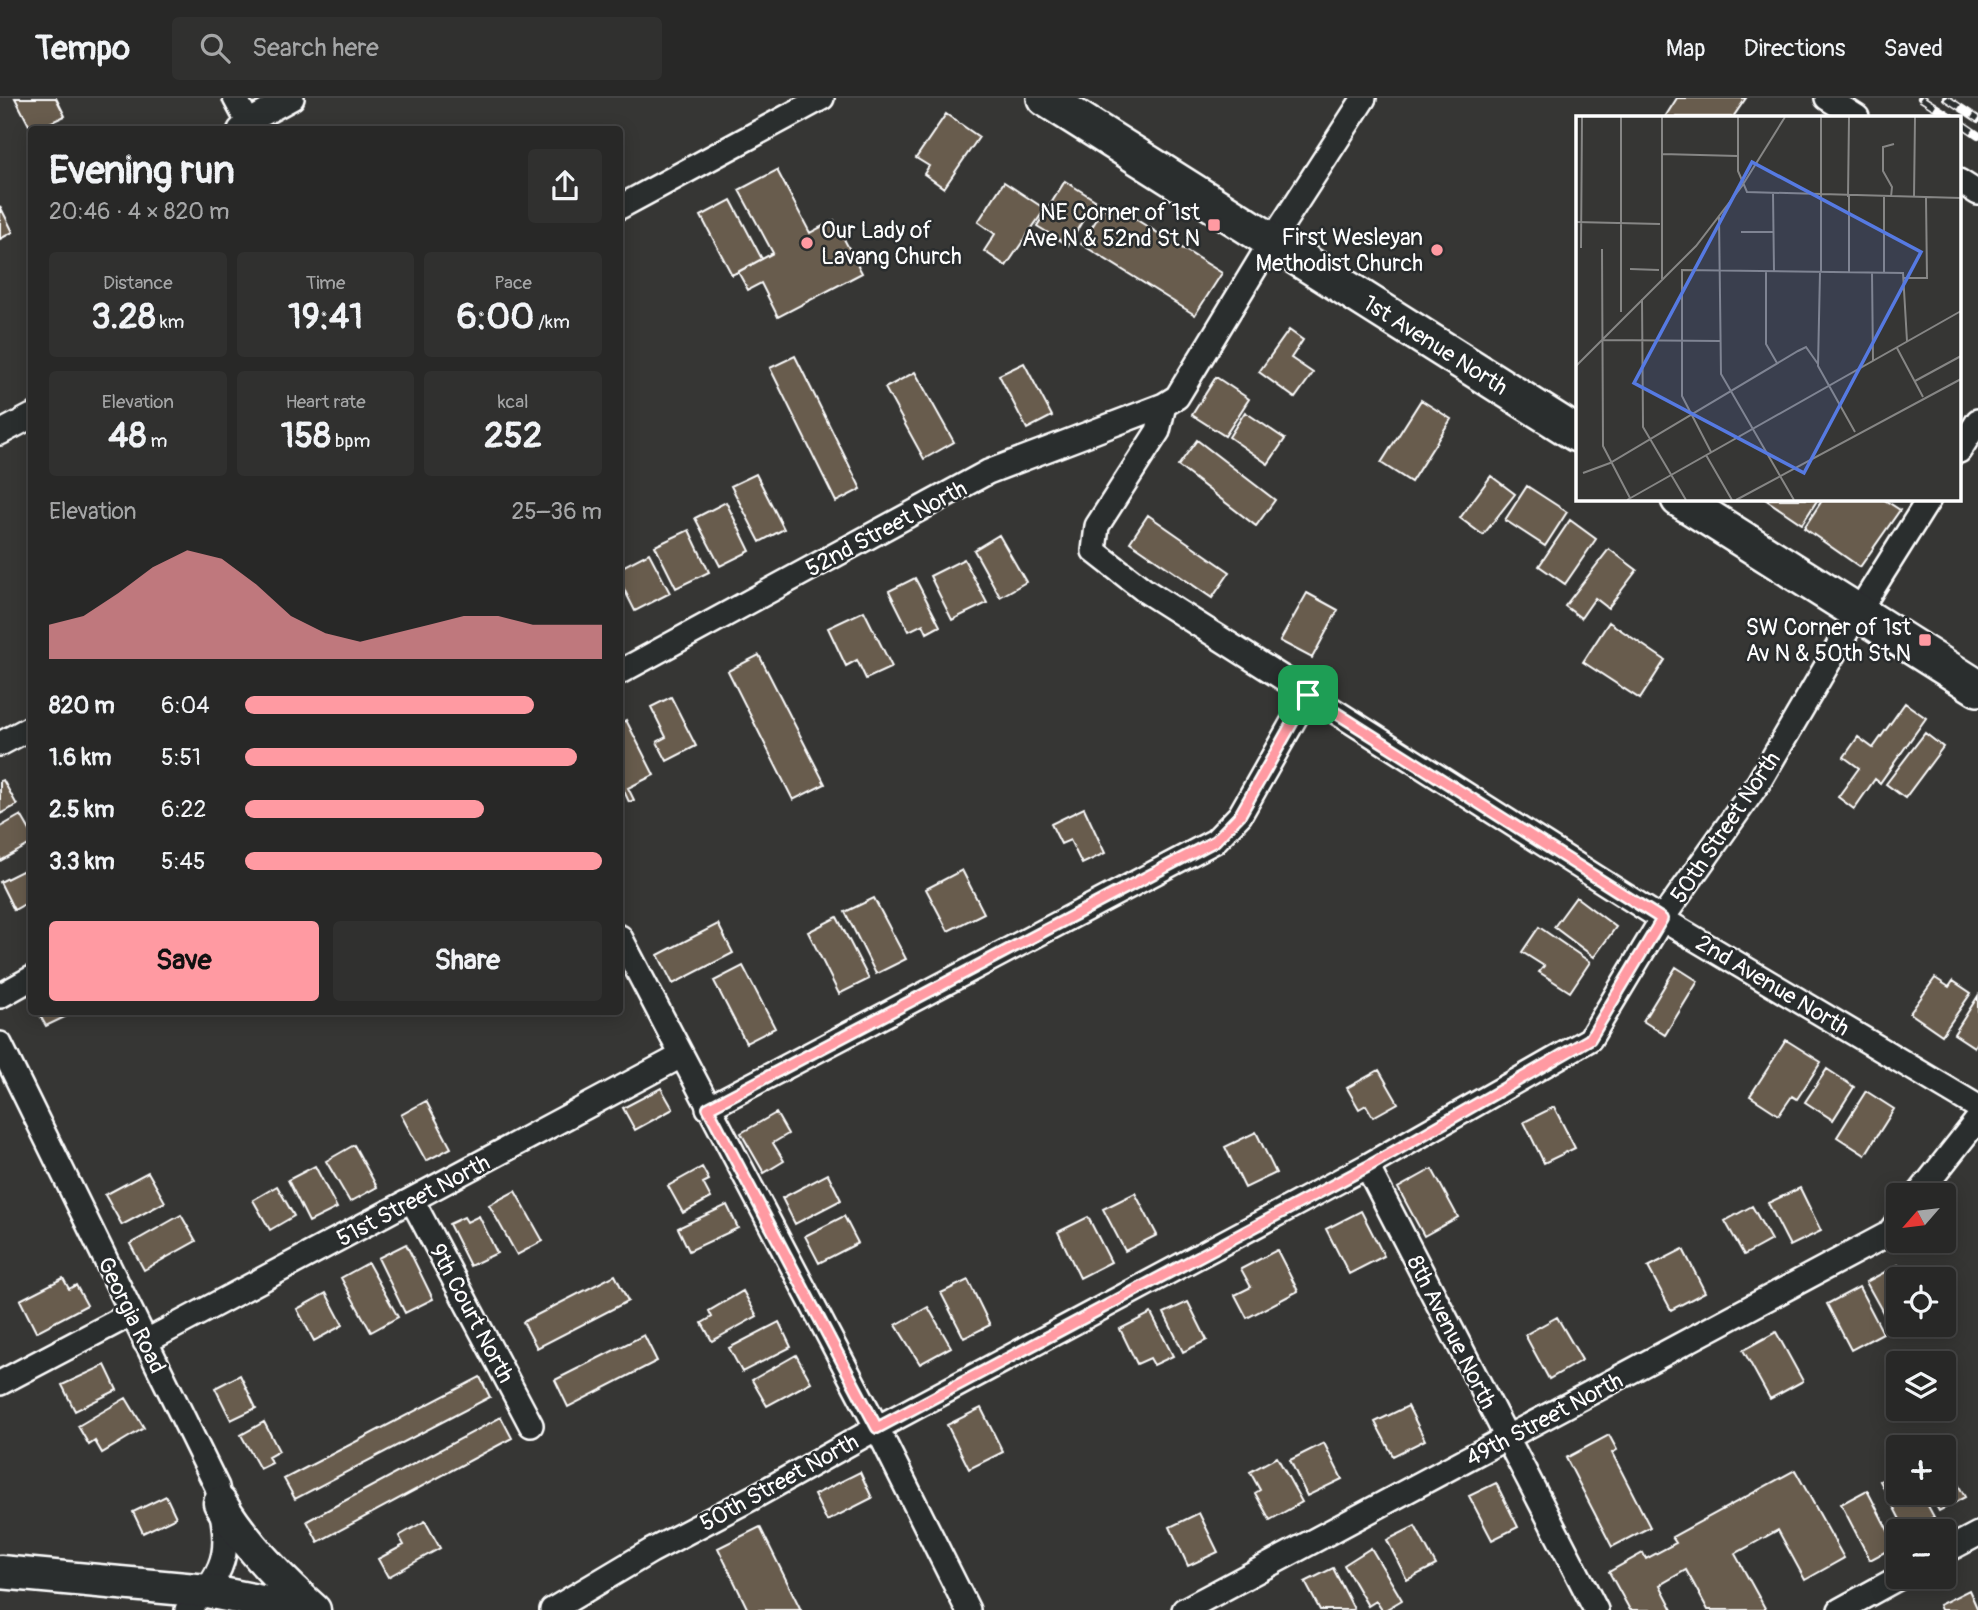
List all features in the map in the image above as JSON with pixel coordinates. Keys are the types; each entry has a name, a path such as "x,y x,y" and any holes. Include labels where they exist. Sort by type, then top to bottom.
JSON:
{"main road":[{"name":"1st Avenue North","path":"1045,98 1576,434"},
{"path":"1681,500 1978,688"},
{"path":"220,1503 232,1523 271,1570 314,1610"},
{"path":"0,1572 197,1600 302,1610"}],"street":[{"path":"235,98 244,126 292,98"},
{"path":"623,205 822,98"},
{"name":"52nd Street North","path":"623,670 988,472 1164,405 1177,397 1271,242 1364,98"},
{"path":"1827,98 1855,116"},
{"path":"1960,182 1978,194"},
{"name":"52nd Street North","path":"1144,590 1094,551 1097,526 1158,431 1164,405"},
{"path":"0,433 28,418"},
{"path":"1960,450 1978,421"},
{"name":"50th Street North","path":"552,1610 650,1551 1367,1167 1590,1039 1662,919 1759,782 1858,612 1928,500"},
{"name":"2nd Avenue North","path":"1144,590 1662,919 1978,1107"},
{"path":"708,1108 1215,841 1240,815 1308,695"},
{"path":"0,744 28,729"},
{"path":"623,943 877,1428 968,1610"},
{"path":"0,996 28,980"},
{"name":"Georgia Road","path":"0,1044 217,1487 226,1531 221,1568 197,1600"},
{"name":"51st Street North","path":"145,1342 681,1056"},
{"path":"1927,1183 1978,1119"},
{"name":"8th Avenue North","path":"1367,1167 1596,1610"},
{"name":"9th Court North","path":"412,1200 531,1425"},
{"name":"49th Street North","path":"1184,1610 1886,1235"},
{"path":"0,1383 131,1314"},
{"path":"1956,1546 1978,1534"},
{"path":"1840,1610 1886,1585"}],"building":[{"path":"15,98 56,98 65,116 43,126 29,126"},
{"path":"1677,98 1746,98 1734,116 1666,116"},
{"path":"946,114 979,137 944,188 924,174 929,166 916,158"},
{"name":"Our Lady of Lavang Church","path":"777,170 810,233 834,220 862,273 778,317 761,283 748,290 738,272 773,253 739,190"},
{"path":"1065,181 1095,200 1068,245 1037,226"},
{"path":"1004,182 1045,209 1006,266 984,251 995,234 978,222"},
{"path":"731,200 762,259 732,275 701,216"},
{"path":"1108,202 1222,273 1195,315 1081,244"},
{"path":"0,206 13,232 0,239"},
{"path":"1289,330 1303,340 1291,358 1313,373 1295,398 1259,372"},
{"path":"795,356 861,489 836,502 770,368"},
{"path":"1024,363 1052,416 1027,429 999,375"},
{"path":"915,372 954,442 924,459 885,388"},
{"path":"1216,377 1249,399 1225,436 1192,415"},
{"path":"1421,400 1451,419 1411,482 1381,463"},
{"path":"1245,412 1285,439 1268,464 1229,437"},
{"path":"1197,440 1275,500 1256,526 1178,466"},
{"path":"756,474 784,529 760,542 731,486"},
{"path":"1491,476 1515,494 1483,535 1460,518"},
{"path":"1527,486 1567,512 1545,546 1505,520"},
{"path":"1766,500 1817,500 1802,524"},
{"path":"1822,500 1885,500 1900,510 1860,567 1804,528"},
{"path":"726,502 750,551 720,566 695,518"},
{"path":"1148,515 1230,572 1212,598 1130,542"},
{"path":"1570,520 1596,539 1565,584 1539,566"},
{"path":"689,530 709,572 676,588 655,546"},
{"path":"999,535 1026,582 1000,597 974,550"},
{"path":"1609,549 1637,570 1608,608 1595,598 1581,618 1565,606"},
{"path":"649,553 670,593 635,611 623,587 623,566"},
{"path":"964,559 987,603 952,620 930,576"},
{"path":"915,578 940,626 927,633 923,624 909,631 889,591"},
{"path":"1307,593 1338,610 1312,658 1280,641"},
{"path":"864,611 892,667 866,679 857,660 846,666 828,628"},
{"path":"1609,622 1665,660 1640,699 1583,662"},
{"path":"759,655 825,784 793,800 728,671"},
{"path":"671,697 696,746 667,761 657,742 666,737 651,707"},
{"path":"1905,703 1926,718 1880,783 1875,779 1854,809 1838,797 1859,768 1844,757 1858,737 1873,748"},
{"path":"626,720 654,775 628,788 634,800 629,802 623,789 623,722"},
{"path":"1925,733 1943,747 1905,798 1886,784"},
{"path":"3,780 17,805 0,814 0,781"},
{"path":"1084,808 1105,853 1082,864 1070,840 1061,844 1051,824"},
{"path":"21,815 28,827 28,845 0,861 0,827"},
{"path":"28,868 28,902 14,910 0,882"},
{"path":"962,870 984,913 948,931 926,889"},
{"path":"1576,897 1616,927 1594,957 1554,927"},
{"path":"874,898 906,959 876,974 845,912"},
{"path":"837,917 869,979 839,994 808,932"},
{"path":"718,924 733,953 673,984 658,955"},
{"path":"1539,927 1590,962 1570,992 1539,972 1544,966 1522,952"},
{"path":"743,966 775,1028 746,1043 714,981"},
{"path":"1676,967 1698,981 1665,1035 1643,1021"},
{"path":"1935,978 1949,987 1953,981 1971,993 1942,1035 1910,1013"},
{"path":"1978,996 1978,1040 1974,1047 1954,1034"},
{"path":"40,1015 69,1015 46,1026"},
{"path":"1786,1040 1821,1062 1797,1099 1792,1096 1779,1115 1750,1096"},
{"path":"1827,1069 1854,1087 1833,1120 1805,1102"},
{"path":"1379,1070 1398,1103 1373,1117 1366,1105 1359,1109 1347,1088"},
{"path":"661,1088 673,1109 635,1130 623,1108"},
{"path":"1866,1091 1894,1109 1865,1155 1837,1137"},
{"path":"426,1101 451,1148 426,1161 401,1115"},
{"path":"1554,1107 1575,1148 1544,1163 1524,1122"},
{"path":"776,1113 788,1134 773,1143 784,1161 764,1173 741,1133"},
{"path":"1256,1132 1276,1173 1245,1188 1225,1147"},
{"path":"354,1145 377,1187 350,1202 326,1161"},
{"path":"315,1166 337,1208 309,1222 288,1180"},
{"path":"702,1167 709,1180 703,1183 711,1198 683,1213 668,1186"},
{"path":"1432,1169 1458,1217 1424,1236 1398,1188"},
{"path":"148,1172 165,1202 122,1225 105,1195"},
{"path":"828,1174 841,1200 795,1224 782,1198"},
{"path":"277,1186 294,1216 270,1230 253,1200"},
{"path":"1800,1188 1821,1231 1790,1246 1768,1203"},
{"path":"515,1191 543,1241 517,1255 489,1205"},
{"path":"1135,1193 1157,1235 1125,1251 1103,1209"},
{"path":"727,1205 738,1228 689,1251 678,1228"},
{"path":"1752,1206 1771,1240 1744,1255 1725,1221"},
{"path":"1361,1211 1384,1256 1349,1274 1326,1229"},
{"path":"181,1215 196,1241 144,1270 130,1244"},
{"path":"479,1216 497,1253 470,1266 449,1224 464,1217 467,1222"},
{"path":"844,1216 858,1243 819,1263 805,1236"},
{"path":"1088,1217 1111,1262 1080,1278 1058,1232"},
{"path":"406,1244 433,1299 405,1313 378,1258"},
{"path":"1683,1249 1705,1292 1671,1310 1648,1267"},
{"path":"1277,1250 1298,1291 1247,1318 1235,1295 1251,1287 1241,1269"},
{"path":"368,1263 398,1317 371,1332 341,1278"},
{"path":"1886,1271 1886,1318 1866,1282"},
{"path":"615,1275 628,1301 537,1348 523,1322"},
{"path":"63,1278 69,1289 76,1285 87,1305 36,1332 20,1300"},
{"path":"968,1280 990,1325 964,1338 941,1293"},
{"path":"1859,1287 1883,1333 1851,1350 1827,1304"},
{"path":"743,1291 757,1316 712,1341 702,1323 712,1317 709,1311"},
{"path":"326,1293 343,1325 314,1341 297,1309"},
{"path":"1188,1302 1207,1340 1183,1352 1164,1313"},
{"path":"928,1307 951,1347 920,1364 896,1325"},
{"path":"1151,1313 1173,1356 1154,1365 1150,1358 1137,1364 1120,1329"},
{"path":"1557,1317 1582,1360 1549,1379 1525,1335"},
{"path":"779,1322 791,1347 742,1372 729,1348"},
{"path":"1776,1332 1803,1381 1770,1399 1743,1350"},
{"path":"644,1335 657,1361 568,1407 555,1380"},
{"path":"796,1355 811,1382 767,1406 752,1380"},
{"path":"105,1365 117,1390 75,1411 62,1385"},
{"path":"240,1375 256,1408 231,1420 215,1388"},
{"path":"480,1377 490,1397 295,1499 284,1479"},
{"path":"126,1398 144,1428 102,1453 95,1441 89,1445 78,1426"},
{"path":"1408,1406 1425,1440 1393,1456 1375,1422"},
{"path":"981,1408 1003,1452 969,1469 947,1425"},
{"path":"501,1417 512,1438 318,1542 307,1521"},
{"path":"264,1422 279,1451 268,1457 272,1463 260,1469 241,1435"},
{"path":"1609,1435 1617,1450 1612,1453 1650,1527 1612,1547 1566,1458"},
{"path":"1324,1443 1342,1479 1307,1496 1290,1460"},
{"path":"1277,1457 1302,1502 1270,1520 1255,1493 1260,1490 1250,1472"},
{"path":"1795,1470 1844,1558 1805,1580 1778,1530 1735,1554 1766,1610 1708,1610 1686,1570 1660,1585 1673,1610 1630,1610 1609,1572 1643,1553 1646,1559 1676,1543 1672,1537"},
{"path":"860,1472 872,1498 827,1521 814,1495"},
{"path":"1886,1478 1886,1493 1880,1481"},
{"path":"1956,1481 1965,1497 1956,1502"},
{"path":"1496,1483 1518,1527 1492,1540 1469,1496"},
{"path":"1867,1490 1886,1527 1886,1551 1870,1560 1841,1504"},
{"path":"166,1496 176,1517 143,1533 133,1512"},
{"path":"1892,1505 1928,1505 1934,1517 1930,1519 1900,1519"},
{"path":"1936,1505 1950,1505 1939,1511"},
{"path":"1199,1513 1218,1552 1188,1566 1170,1527"},
{"path":"425,1521 440,1548 388,1577 378,1559 404,1545 399,1536"},
{"path":"1415,1526 1436,1565 1407,1580 1387,1540"},
{"path":"760,1527 801,1610 748,1610 718,1548"},
{"path":"1371,1548 1402,1600 1385,1610 1382,1610 1376,1601 1368,1606 1344,1565"},
{"path":"1333,1568 1354,1609 1352,1610 1320,1610 1305,1582"},
{"path":"1969,1590 1978,1610 1941,1610 1939,1605"}],"railway":[{"path":"1921,98 1949,116"},
{"path":"1946,98 1978,119"},
{"path":"1960,123 1978,135"}],"place":[{"name":"NE Corner of 1st Ave N & 52nd St N","path":"1214,225"},
{"name":"Our Lady of Lavang Church","path":"807,243"},
{"name":"First Wesleyan Methodist Church","path":"1437,250"},
{"name":"SW Corner of 1st Av N & 50th St N","path":"1925,640"}],"route":[{"path":"1308,695 1662,919 1590,1039 1367,1167 877,1428 708,1108 1215,841 1240,815 1308,695"}]}
